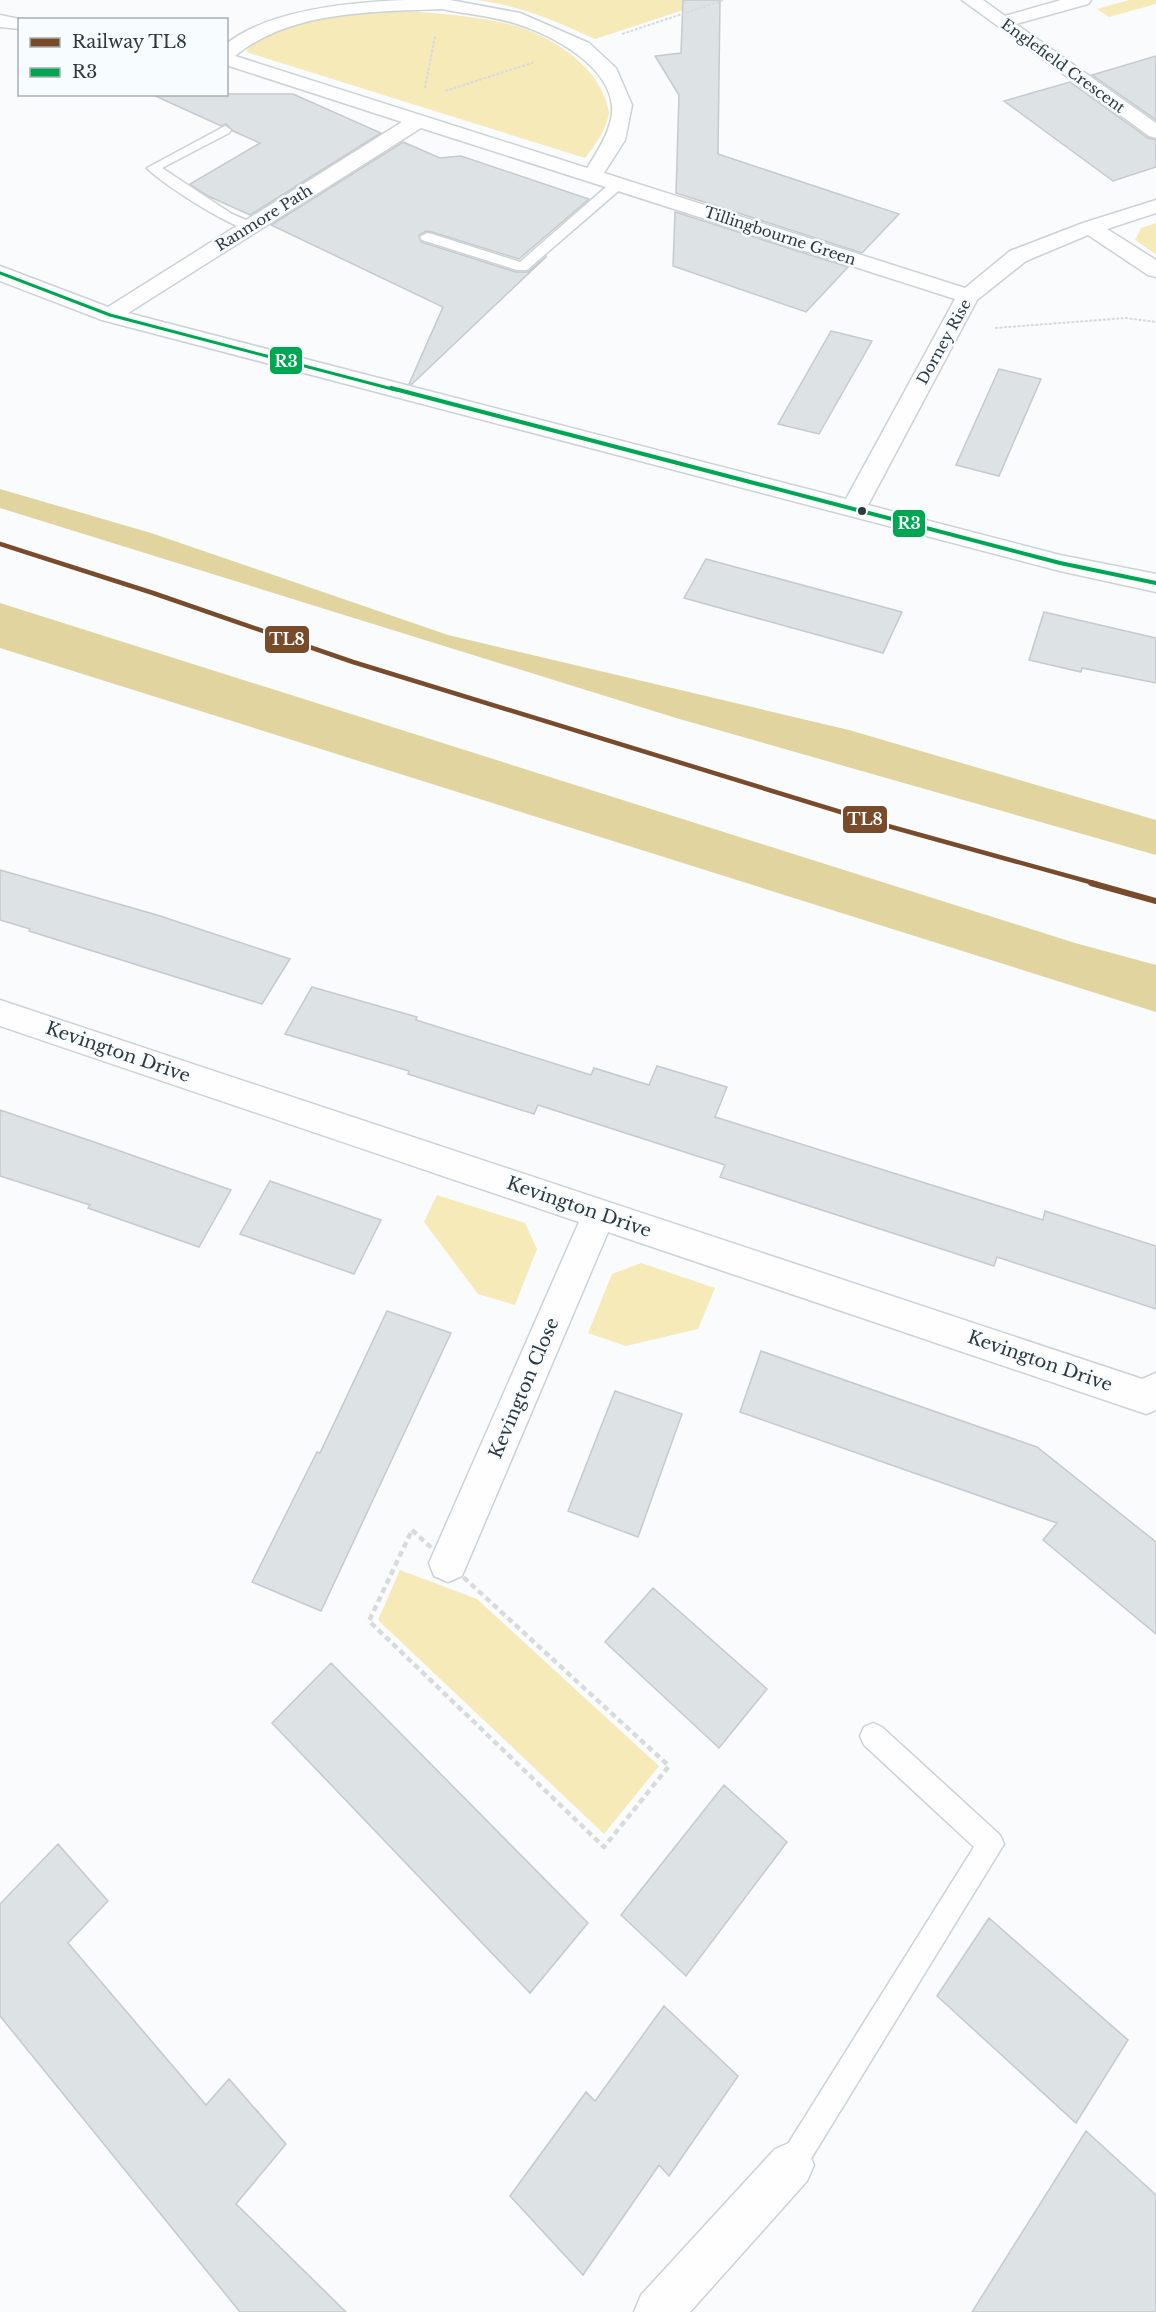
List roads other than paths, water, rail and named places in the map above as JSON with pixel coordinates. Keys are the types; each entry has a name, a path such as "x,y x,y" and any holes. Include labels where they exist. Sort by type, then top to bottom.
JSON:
{"street":[{"name":"Englefield Crescent","path":"971,0 1156,132"},
{"path":"1002,22 1082,0"},
{"path":"228,52 247,37 266,28 306,16 349,8 442,4 520,19 582,47 609,72 622,105 615,140 591,176"},
{"path":"0,21 18,24"},
{"name":"Tillingbourne Green","path":"228,59 968,296"},
{"name":"Ranmore Path","path":"110,315 419,120"},
{"name":"Dorney Rise","path":"853,510 968,296 1018,256 1090,227 1156,206"},
{"path":"1090,227 1156,270"},
{"path":"0,273 110,315 853,510 1060,563 1156,583"},
{"name":"Kevington Drive","path":"0,1013 1153,1397"},
{"name":"Kevington Close","path":"448,1563 599,1214"},
{"path":"658,2312 791,2165"}],"lane":[{"path":"225,130 153,168 227,217 250,227"},
{"path":"428,237 522,267 618,184"},
{"path":"791,2165 991,1844 873,1736"}],"rail line":[{"name":"TL8","path":"0,544 153,593 353,662 618,744 870,821 1156,901"}]}
